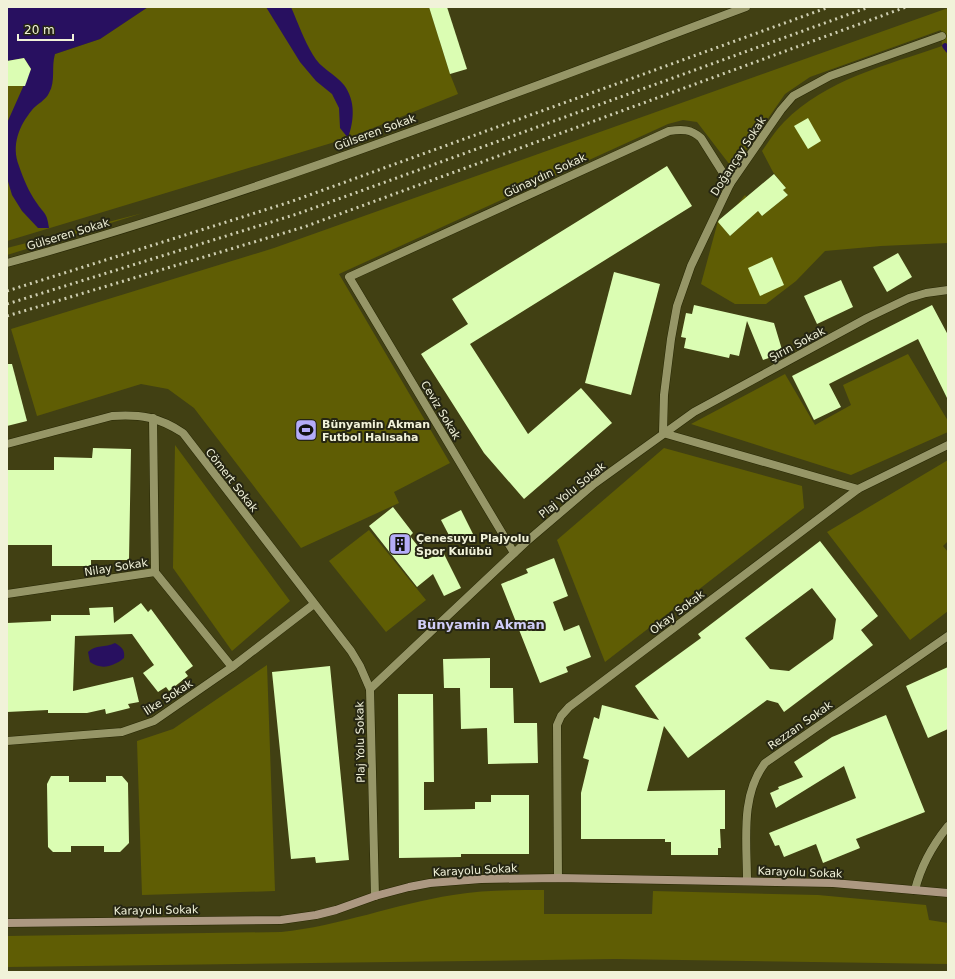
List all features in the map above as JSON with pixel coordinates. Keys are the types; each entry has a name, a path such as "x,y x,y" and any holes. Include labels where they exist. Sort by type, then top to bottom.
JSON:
{"main road":[{"name":"Karayolu Sokak","path":"7,923 281,920 316,915 409,887 481,879 558,878 833,883 948,893"}],"street":[{"name":"Gülseren Sokak","path":"7,263 234,194 416,130 746,7"},
{"name":"Doğançay Sokak","path":"663,433 664,395 671,339 677,306 690,266 730,184 781,110 793,96 830,76 942,36"},
{"name":"Günaydın Sokak","path":"349,277 669,130 687,130 695,133 701,138 730,184"},
{"name":"Ceviz Sokak","path":"349,277 514,553"},
{"name":"Şırın Sokak","path":"663,433 694,412 867,318 909,298 926,293 948,290"},
{"name":"Cömert Sokak","path":"7,444 112,416 128,415 153,418 168,423 183,434 314,604 360,666 370,689"},
{"path":"153,418 155,572"},
{"path":"663,433 858,489"},
{"name":"Plaj Yolu Sokak","path":"375,896 370,689 514,553 594,484 663,433"},
{"name":"Okay Sokak","path":"558,878 557,725 561,716 569,707 858,489 948,445"},
{"name":"Nilay Sokak","path":"7,594 155,572 232,667"},
{"name":"İlke Sokak","path":"7,741 122,732 154,721 232,667 314,604"},
{"name":"Rezzan Sokak","path":"747,881 749,794 758,772 765,763 948,636"},
{"path":"915,890 922,864 929,851 948,826"}],"shaded area":[{"path":"7,7 148,7 100,39 55,54 53,79 49,93 46,98 27,116 20,129 16,143 19,166 31,194 46,216 49,228 38,228 22,211 12,195 7,178 7,123 31,69 24,58 7,61"},
{"path":"148,7 429,7 450,74 458,94 348,138 7,241 7,61 55,54 100,39"},
{"path":"266,7 291,7 316,60 344,85 348,91 351,98 353,118 348,138 340,128 339,108 332,94 316,81 300,62"},
{"path":"948,8 948,243 881,246 825,251 796,281 766,304 735,304 701,284 718,221 730,236 749,219 737,205 745,195 762,216 788,195 783,190 786,188 773,172 762,151 784,122 801,107 838,84 879,67 942,46 941,30 810,77 785,94 733,169 697,122 683,120 668,124 339,274 450,463 394,492 399,503 301,548 194,408 168,389 141,384 37,416 11,329 274,248"},
{"path":"143,213 7,255 7,248"},
{"path":"908,354 948,421 948,432 851,475 691,424 785,374 815,425 851,405 843,385"},
{"path":"175,445 290,601 232,651 173,568"},
{"path":"664,448 802,486 804,508 605,662 557,540"},
{"path":"948,460 948,541 943,546 948,552 948,611 910,640 827,532"},
{"path":"369,530 426,600 386,632 329,561"},
{"path":"115,643 122,649 124,658 116,664 103,667 90,662 88,652 97,647"},
{"path":"267,665 275,891 142,895 137,741 173,729"},
{"path":"510,890 544,890 544,914 652,914 653,891 818,895 926,905 929,920 948,923 948,964 615,959 7,967 7,936 281,932 325,925 431,899 464,893"}],"building":[{"path":"429,7 447,7 467,69 450,74"},
{"path":"24,58 31,69 25,86 7,86 7,61"},
{"path":"808,118 821,141 808,149 794,126"},
{"path":"667,166 692,206 470,344 528,434 581,388 612,423 524,499 484,453 421,354 468,324 452,299"},
{"path":"774,174 786,188 783,190 788,195 762,216 758,211 730,236 718,222 719,220"},
{"path":"898,253 912,277 887,292 873,267"},
{"path":"772,257 784,285 760,296 748,268"},
{"path":"614,272 660,284 631,395 585,383"},
{"path":"841,280 853,307 817,324 804,296"},
{"path":"694,305 774,323 783,353 763,360 747,321 739,356 730,354 729,358 684,348 686,338 681,337 686,313 692,314"},
{"path":"932,305 948,335 948,400 918,339 829,384 841,407 814,420 792,376"},
{"path":"7,364 12,364 27,421 7,426"},
{"path":"93,448 131,449 129,560 91,560 91,566 52,566 52,545 7,545 7,470 54,470 54,457 92,458"},
{"name":"Çenesuyu Plajyolu Spor Kulübü","path":"393,507 413,533 410,536 428,559 443,552 461,588 444,596 433,574 417,587 369,526"},
{"path":"461,510 473,534 453,543 441,520"},
{"path":"820,541 878,616 861,630 873,645 784,712 778,703 767,700 688,758 664,726 647,791 725,790 725,829 720,829 721,848 718,848 718,855 671,855 671,842 665,842 665,839 581,839 581,793 589,760 583,758 594,717 599,719 602,705 659,720 635,686 701,638 698,634","holes":["812,588 836,619 833,639 789,671 770,669 745,638"]},
{"path":"554,558 568,596 553,602 564,631 579,625 591,657 566,667 568,672 540,683 501,584 528,573 526,569"},
{"path":"141,603 148,612 151,609 193,666 185,672 188,676 169,691 166,687 158,692 143,673 154,665 132,634 75,636 73,691 133,677 139,702 128,704 130,708 106,714 105,709 87,713 48,713 48,710 7,712 7,623 51,621 51,615 90,615 89,608 113,607 114,623"},
{"path":"490,658 490,688 513,688 514,723 537,723 538,763 488,764 487,728 461,729 460,688 444,688 443,659"},
{"path":"330,666 349,860 316,863 315,857 291,859 272,672"},
{"path":"948,667 948,729 928,738 906,686"},
{"path":"398,694 433,694 434,782 424,782 424,810 475,809 475,802 491,802 491,795 529,795 529,854 461,854 461,857 399,858"},
{"path":"886,715 925,812 856,839 860,848 823,863 816,844 784,857 779,845 775,846 769,833 856,798 844,766 776,808 770,793 779,789 778,787 803,777 794,762 832,737"},
{"path":"51,776 69,776 69,782 106,782 106,776 122,776 128,783 129,843 120,852 104,852 104,846 71,846 71,852 53,852 48,847 47,784"}],"waterway":[{"path":"945,46 948,50"}],"railway":[{"path":"7,291 290,202 829,7"},
{"path":"7,304 297,214 869,7"},
{"path":"7,316 304,227 906,7"}],"place":[{"name":"Bünyamin Akman Futbol Halısaha","path":"306,430"},
{"name":"Çenesuyu Plajyolu Spor Kulübü","path":"400,544"}],"district":[{"name":"Bünyamin Akman","path":"481,624"}]}
